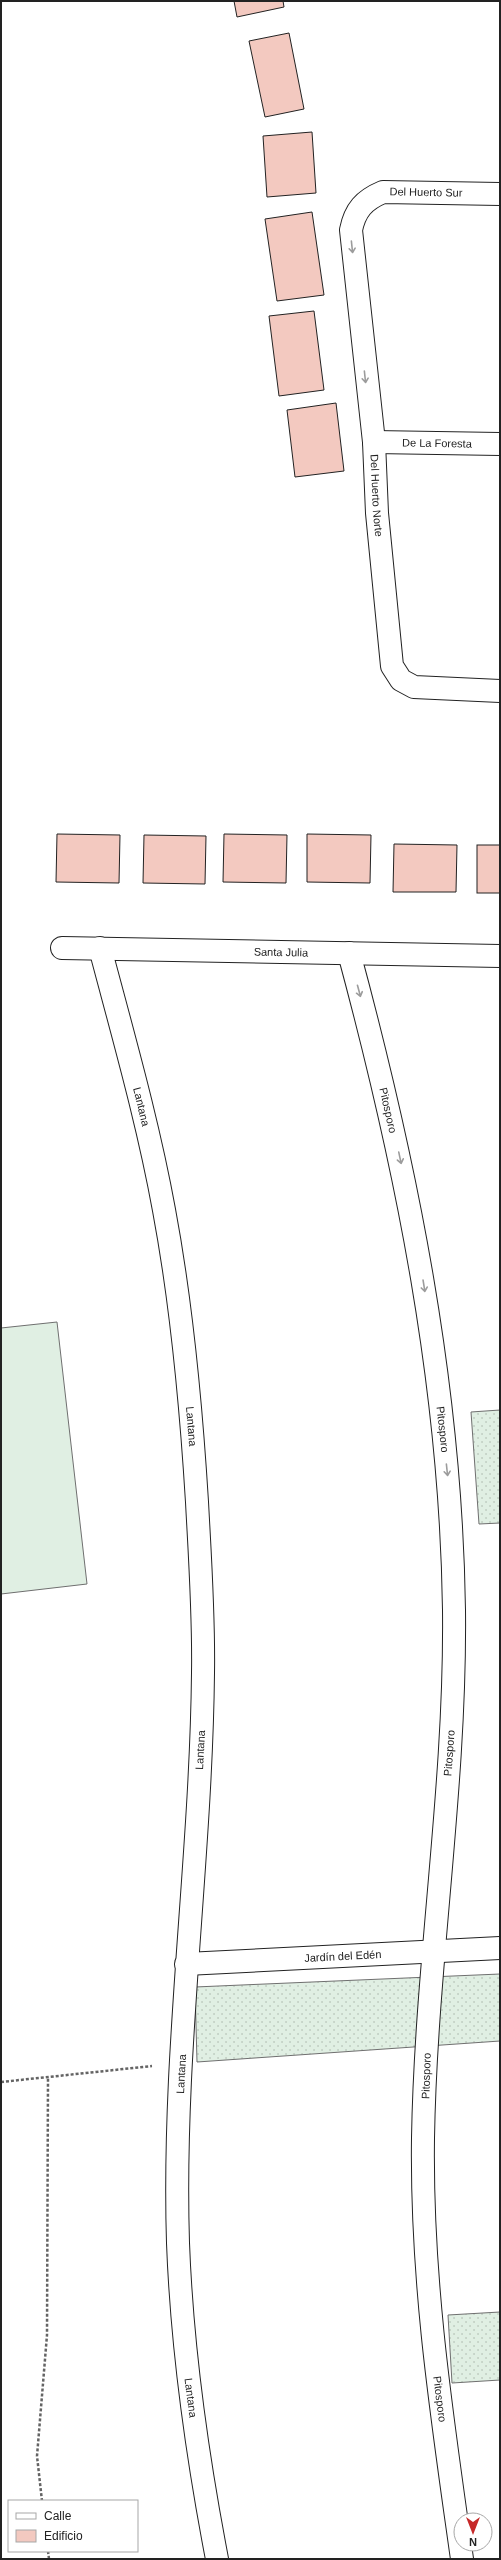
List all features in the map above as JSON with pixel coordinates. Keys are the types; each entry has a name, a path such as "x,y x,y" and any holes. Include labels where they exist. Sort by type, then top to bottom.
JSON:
{"street":[{"name":"Del Huerto Sur","path":"358,210 372,197 382,192 500,194"},
{"name":"Del Huerto Norte","path":"358,210 352,224 351,241 374,442 378,521 390,657 395,673 407,684 424,689 500,691"},
{"name":"De La Foresta","path":"374,442 500,444"},
{"name":"Santa Julia","path":"62,948 500,956"},
{"name":"Lantana","path":"100,948 132,1071 164,1206 181,1316 194,1453 202,1600 203,1670 201,1737 181,2063 178,2236 193,2418 217,2559"},
{"name":"Pitosporo","path":"349,953 383,1080 418,1245 442,1422 449,1488 454,1611 453,1694 432,1952 423,2139 428,2285 432,2350 462,2559"},
{"name":"Jardín del Edén","path":"186,1964 500,1948"}],"path":[{"path":"1,2082 181,2063"},
{"path":"42,2500 37,2456 47,2335 48,2077"}],"green space":[{"path":"57,1322 87,1584 1,1594 1,1328"},
{"path":"500,1410 500,1523 479,1524 471,1412"},
{"path":"500,1974 500,2041 197,2062 195,1987"},
{"path":"500,2312 500,2380 452,2383 448,2315"}],"building":[{"path":"234,1 283,1 284,7 237,17"},
{"path":"289,33 304,109 265,117 249,41"},
{"path":"312,132 316,193 267,197 263,136"},
{"path":"312,212 324,295 277,301 265,219"},
{"path":"314,311 324,390 279,396 269,316"},
{"path":"336,403 344,471 295,477 287,410"},
{"path":"57,834 120,835 119,883 56,882"},
{"path":"224,834 287,835 286,883 223,882"},
{"path":"307,834 371,835 370,883 307,882"},
{"path":"144,835 206,836 205,884 143,883"},
{"path":"394,844 457,845 456,892 393,892"},
{"path":"477,845 500,845 500,893 477,893"}]}
